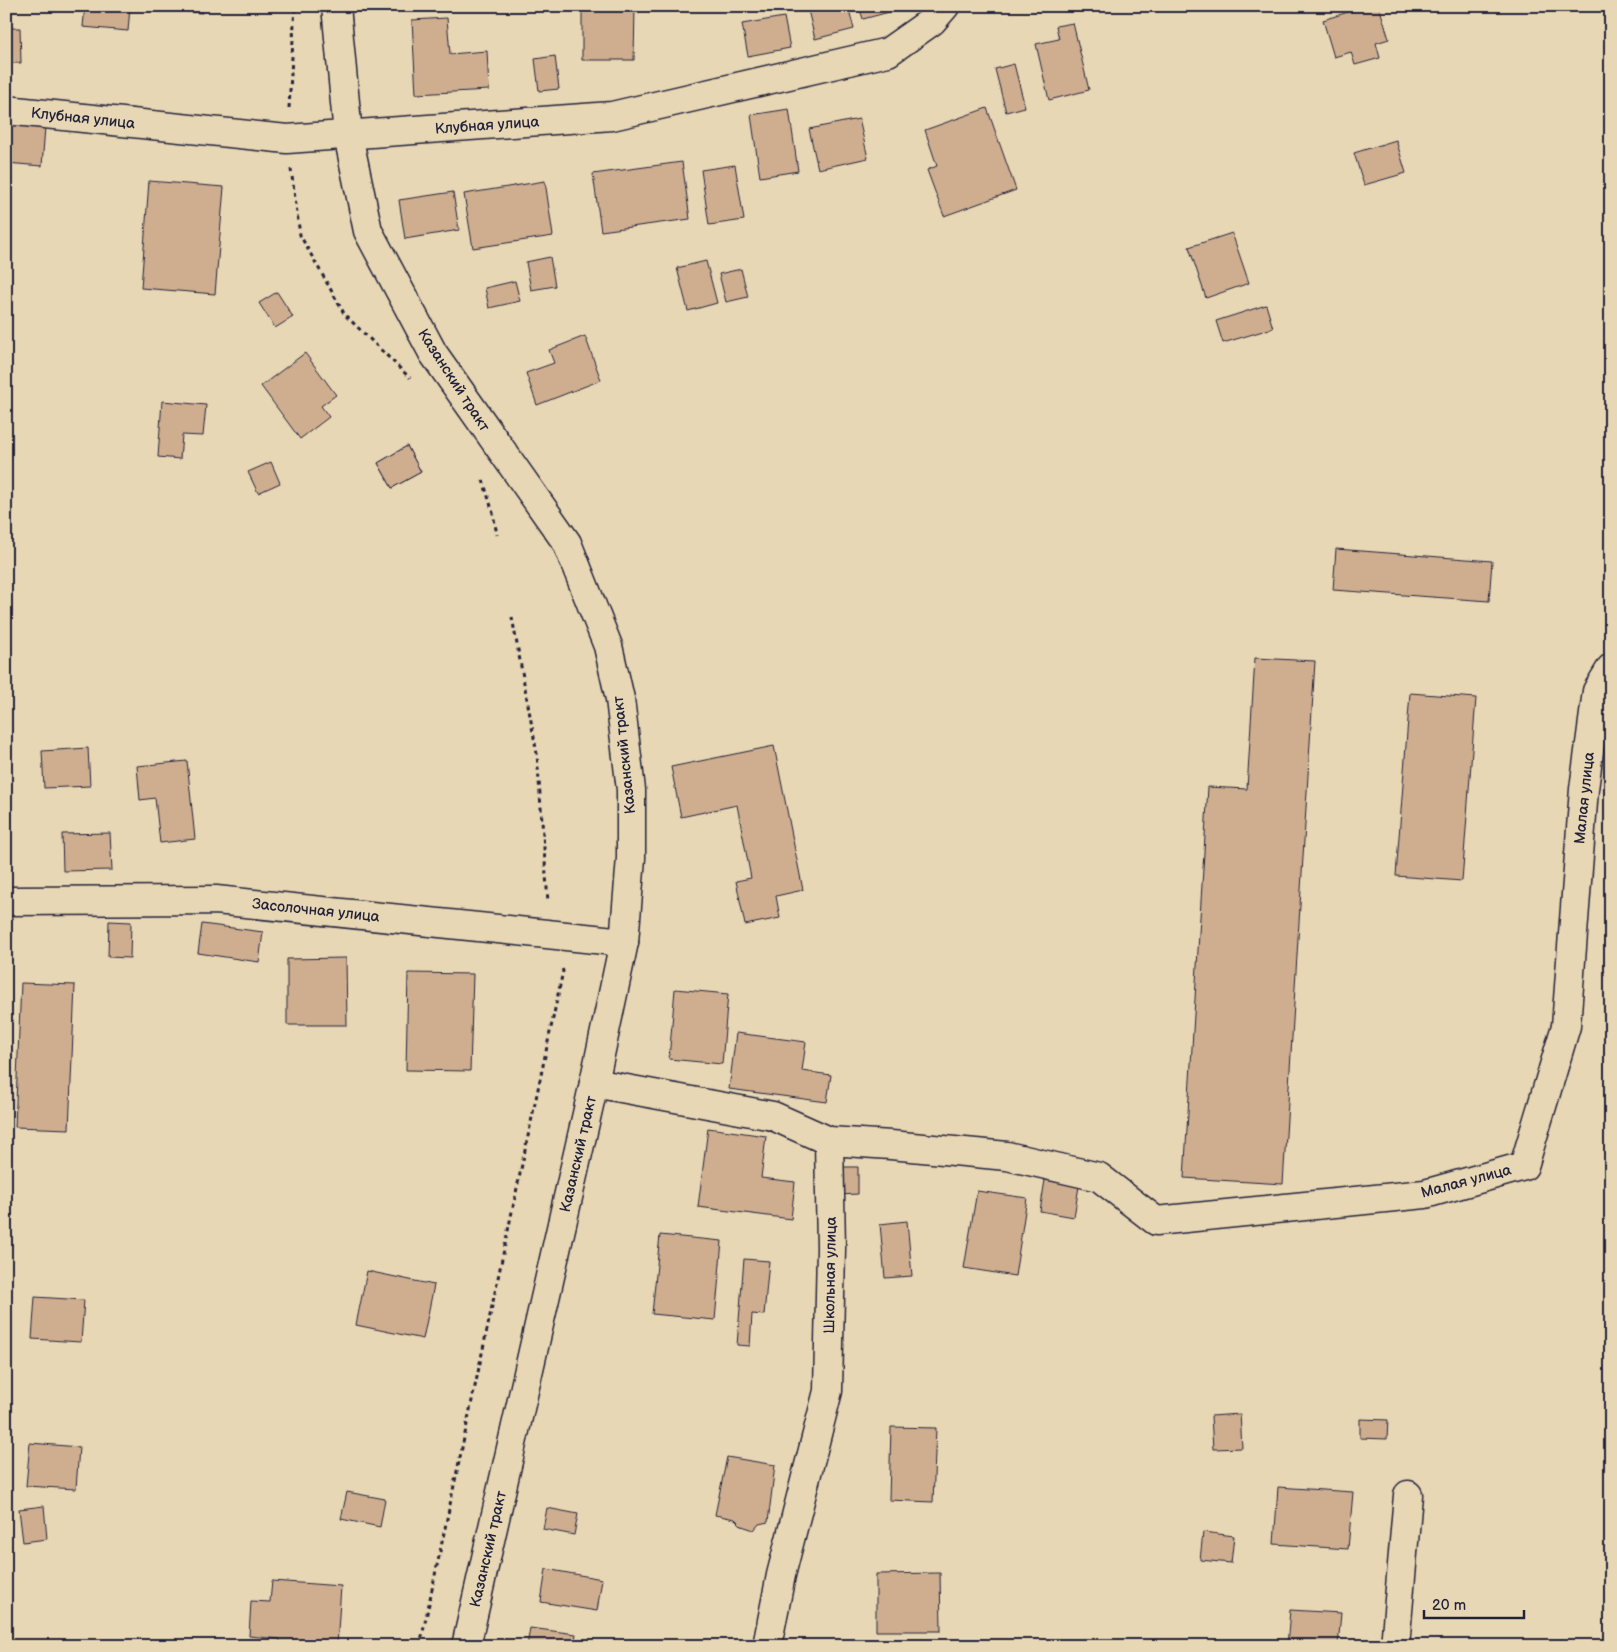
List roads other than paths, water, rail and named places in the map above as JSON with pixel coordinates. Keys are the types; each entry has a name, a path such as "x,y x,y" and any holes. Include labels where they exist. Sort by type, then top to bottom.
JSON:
{"street":[{"name":"Казанский тракт","path":"336,6 348,135 368,230 433,353 567,543 608,646 620,699 631,790 632,858 624,942 594,1083 466,1646"},
{"name":"Клубная улица","path":"6,110 287,139 612,116 888,52 932,21 945,6"},
{"name":"Малая улица","path":"829,1141 1007,1156 1099,1177 1156,1222 1425,1194 1524,1166 1566,1026 1584,789 1597,691 1611,668"},
{"name":"Засолочная улица","path":"6,901 216,900 624,942"},
{"path":"594,1083 773,1116 829,1141"},
{"name":"Школьная улица","path":"767,1646 781,1575 828,1391 831,1248 829,1141"},
{"path":"1395,1646 1408,1495"}]}
